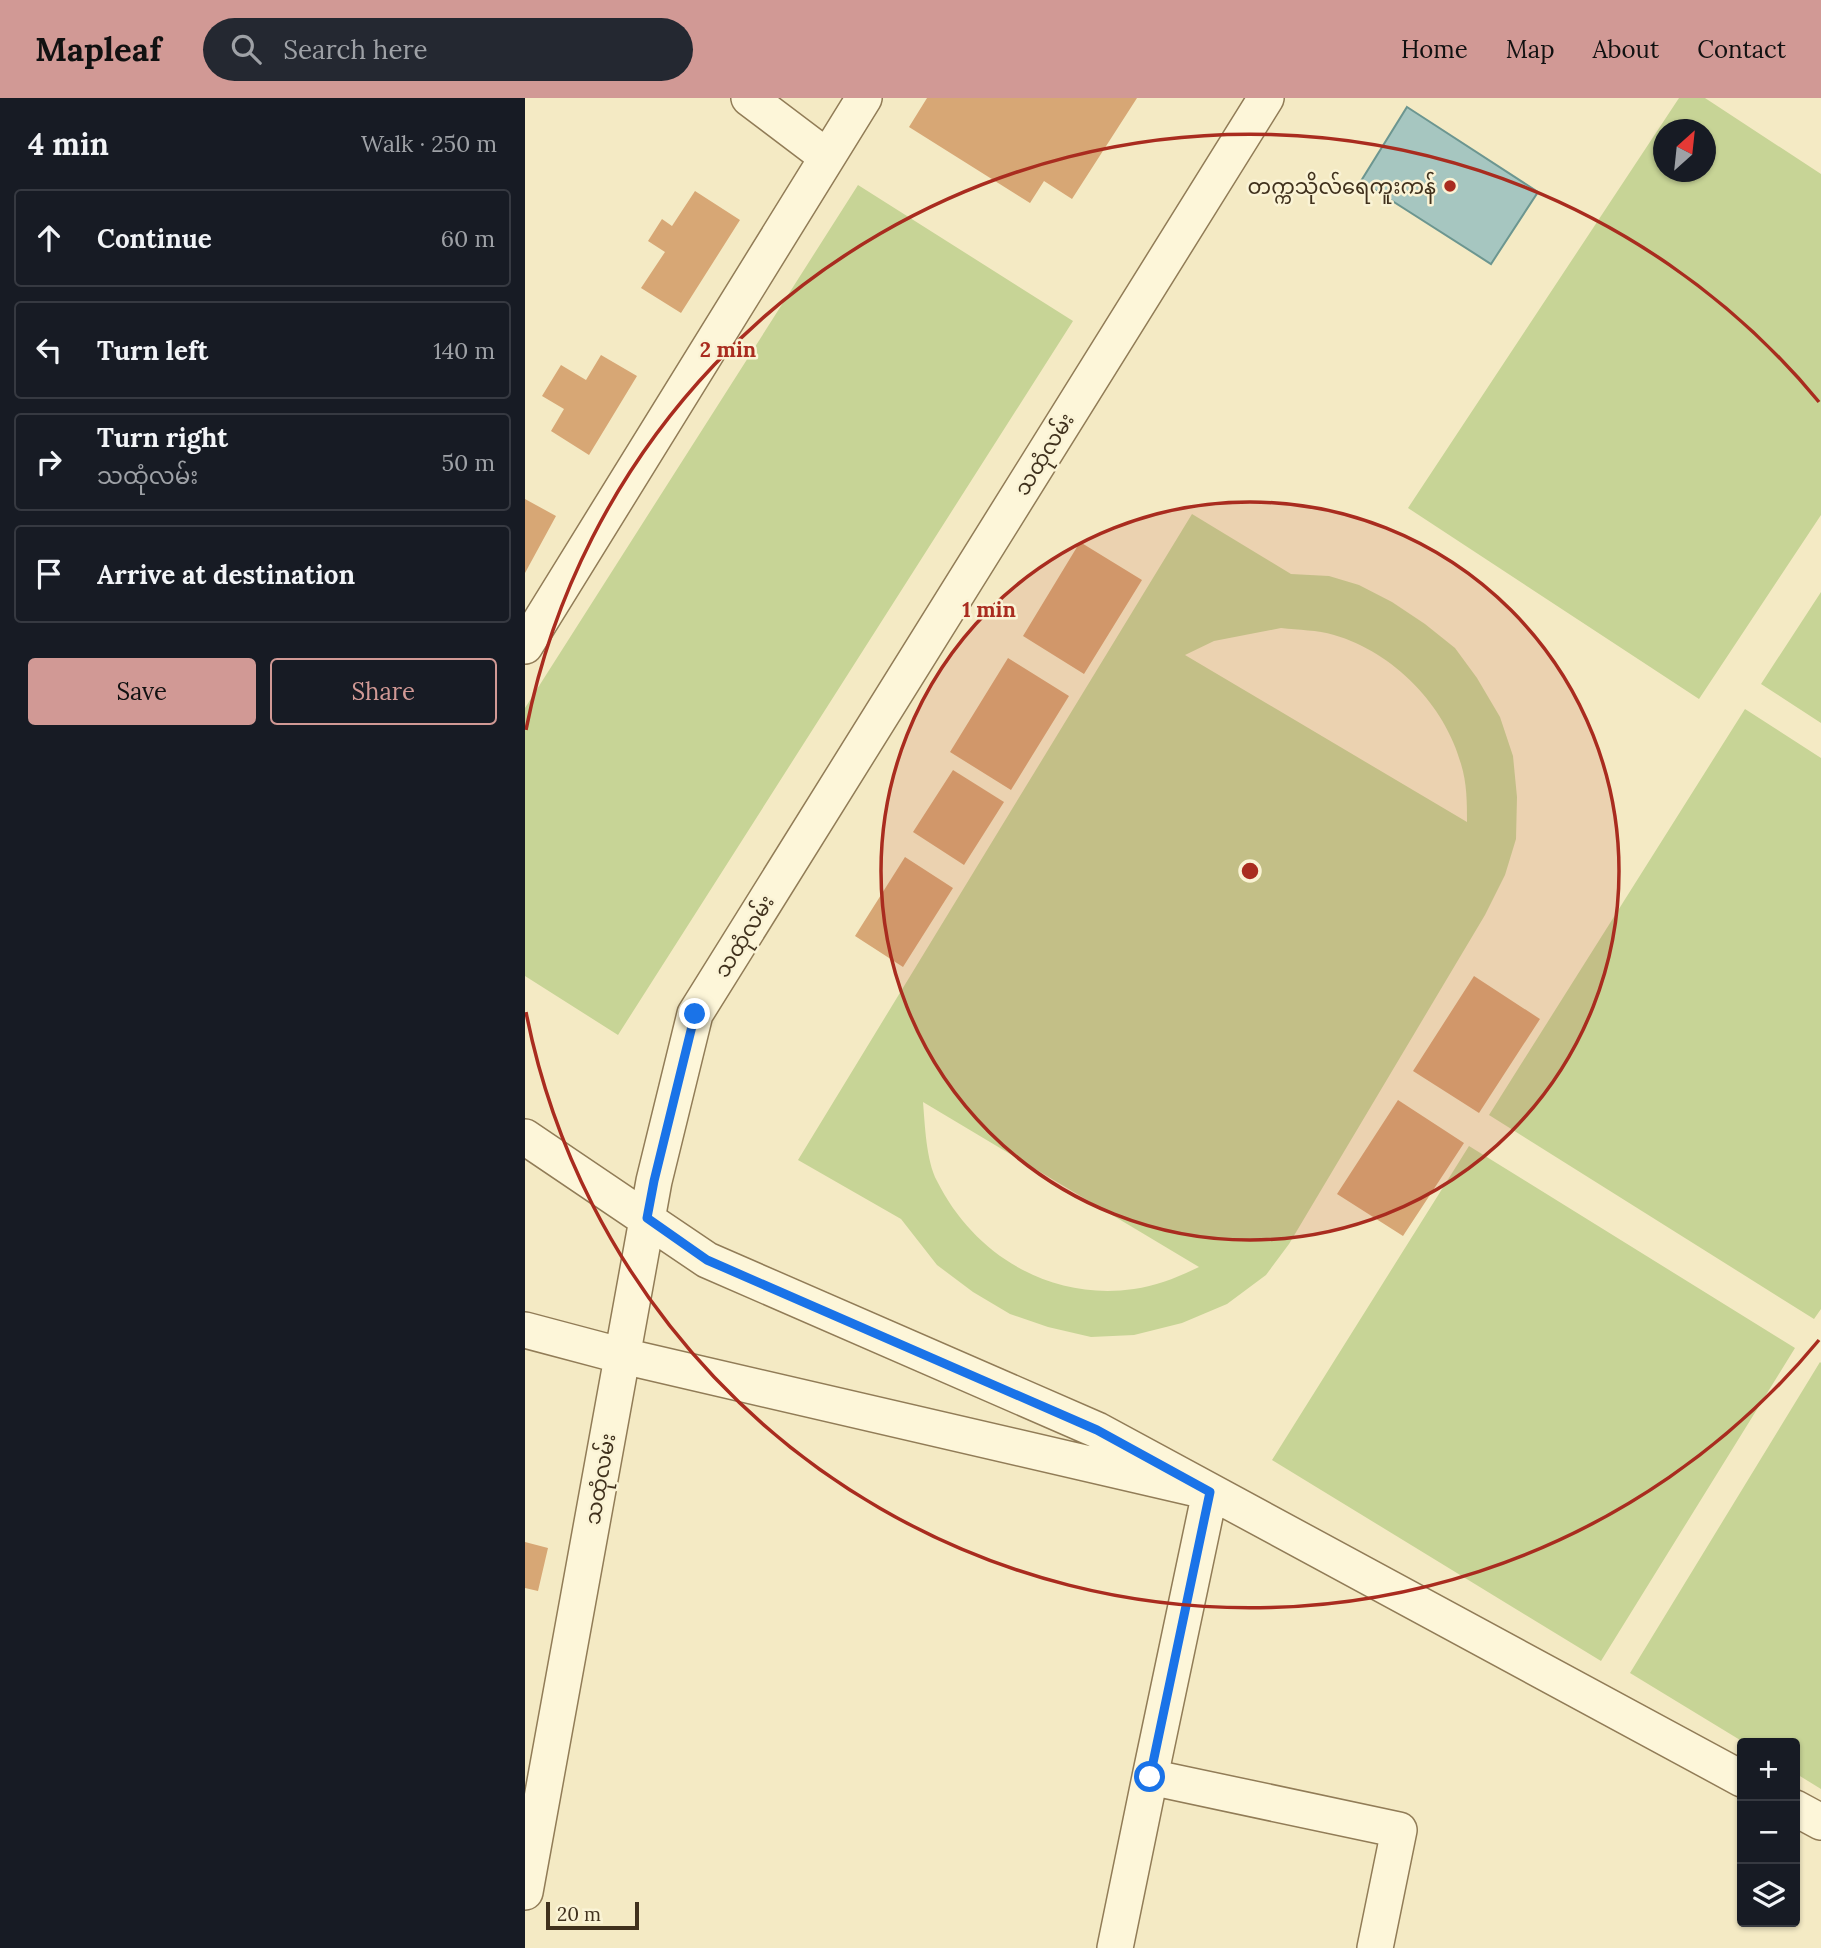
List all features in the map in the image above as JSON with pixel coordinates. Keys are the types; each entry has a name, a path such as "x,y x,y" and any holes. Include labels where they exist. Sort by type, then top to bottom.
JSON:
{"street":[{"path":"749,98 827,157"},
{"path":"525,646 865,98"},
{"name":"သထုံလမ်း","path":"525,1892 654,1181 695,1014 1266,98"},
{"path":"525,1137 707,1260 1097,1430 1737,1776"},
{"path":"525,1331 1210,1492"},
{"path":"1115,1948 1210,1492"},
{"path":"1150,1777 1398,1830 1375,1948"},
{"path":"1800,1811 1821,1822"}],"green space":[{"path":"1679,98 1705,98 1821,174 1821,515 1699,699 1408,508 1653,137 1653,182 1716,182 1716,119 1665,119"},
{"path":"858,185 1073,321 618,1035 525,976 525,708"},
{"path":"1192,514 1291,574 1329,576 1359,585 1392,602 1455,648 1500,717 1513,756 1517,797 1516,839 1505,875 1485,915 1289,1244 1266,1275 1227,1304 1182,1323 1134,1335 1091,1337 1048,1327 1010,1314 973,1292 937,1265 901,1219 798,1160","holes":["1281,628 1328,633 1356,643 1396,668 1414,684 1443,721 1453,742 1464,778 1467,822 1185,655 1214,641","923,1102 1199,1267 1151,1286 1103,1291 1073,1288 1045,1280 1018,1267 993,1251 972,1231 937,1181 928,1153"]},
{"path":"1821,592 1821,723 1761,684"},
{"path":"1745,709 1821,758 1821,1309 1814,1319 1489,1115"},
{"path":"1469,1146 1795,1348 1601,1661 1272,1460"},
{"path":"1820,1362 1821,1789 1800,1776 1800,1738 1737,1738 1630,1673"}],"water":[{"name":"တက္ကသိုလ်ရေကူးကန်","path":"1407,107 1538,192 1491,264 1361,181"}],"building":[{"path":"927,98 1137,98 1072,199 1044,181 1030,203 909,127"},
{"path":"695,191 740,220 681,313 641,288 665,252 648,241 662,219 672,226"},
{"path":"601,355 637,376 589,455 551,431 564,409 542,396 561,365 586,380"},
{"path":"525,499 556,516 525,573"},
{"path":"1080,542 1142,580 1084,674 1023,636"},
{"path":"1008,658 1069,696 1011,790 950,752"},
{"path":"953,770 1004,802 964,865 913,832"},
{"path":"905,857 953,888 903,967 855,936"},
{"path":"1474,976 1540,1019 1479,1113 1413,1071"},
{"path":"1398,1100 1464,1143 1403,1236 1337,1194"},
{"path":"525,1542 548,1548 538,1591 525,1588"}],"place":[{"name":"တက္ကသိုလ်ရေကူးကန်","path":"1450,186"}],"route":[{"path":"695,1014 647,1218 707,1260 1097,1430 1210,1492 1150,1777"}]}
